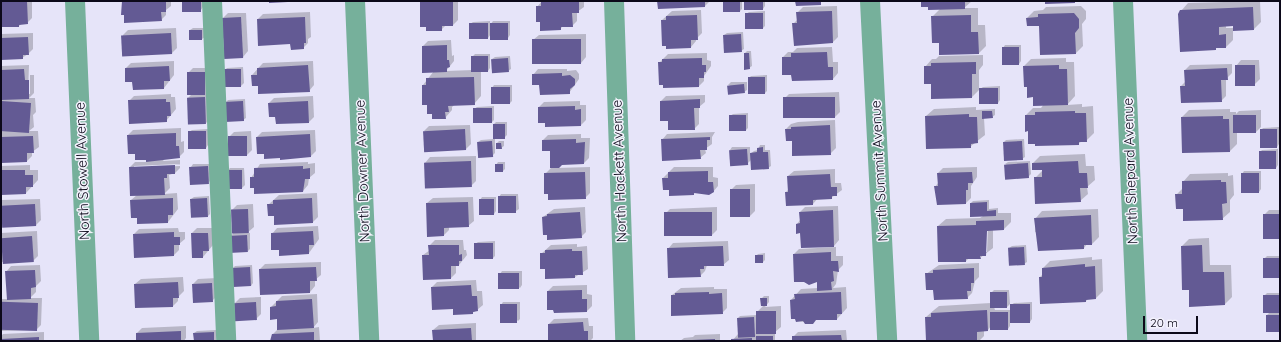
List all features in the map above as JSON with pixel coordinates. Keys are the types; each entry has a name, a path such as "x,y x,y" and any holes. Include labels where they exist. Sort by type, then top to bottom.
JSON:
{"street":[{"name":"North Stowell Avenue","path":"75,1 89,341"},
{"path":"212,1 226,341"},
{"name":"North Downer Avenue","path":"355,1 370,341"},
{"name":"North Hackett Avenue","path":"614,1 625,341"},
{"name":"North Summit Avenue","path":"870,1 887,341"},
{"name":"North Shepard Avenue","path":"1123,1 1137,341"}],"building":[{"path":"1,1 27,1 28,24 19,25 19,27 1,27"},
{"path":"122,1 166,1 166,12 161,12 162,21 124,23 124,15 121,15"},
{"path":"182,1 201,1 201,12 182,12"},
{"path":"269,1 288,1 288,2 269,3"},
{"path":"420,1 453,1 453,26 442,26 442,31 426,31 426,27 420,27"},
{"path":"541,1 579,1 579,13 572,13 573,27 561,27 561,30 540,31 540,22 536,22 536,6 541,6"},
{"path":"657,1 705,1 705,7 658,9"},
{"path":"723,1 740,1 740,12 723,12"},
{"path":"744,1 763,1 763,10 744,10"},
{"path":"795,1 821,1 821,5 796,6"},
{"path":"921,1 965,1 965,9 928,10 928,7 921,7"},
{"path":"1045,1 1075,1 1075,3 1045,4"},
{"path":"1253,7 1254,30 1233,31 1233,26 1219,27 1219,35 1226,34 1226,48 1180,52 1178,14 1180,10"},
{"path":"832,11 833,43 794,46 792,23 797,23 796,12"},
{"path":"745,13 763,13 763,29 745,29"},
{"path":"1074,13 1079,19 1079,28 1075,33 1076,54 1040,55 1039,26 1027,26 1026,18 1038,17 1038,14"},
{"path":"697,15 698,40 691,40 691,48 666,49 666,46 662,46 661,20 666,20 666,16"},
{"path":"971,15 971,32 978,32 979,54 939,55 939,43 932,43 931,16"},
{"path":"241,17 243,58 224,59 222,18"},
{"path":"305,17 306,43 304,43 304,49 291,50 290,44 258,46 257,19"},
{"path":"469,23 488,23 488,39 469,39"},
{"path":"490,23 508,23 508,40 490,40"},
{"path":"189,30 202,30 202,40 189,40"},
{"path":"171,33 172,54 122,57 121,36"},
{"path":"741,34 742,52 724,53 723,35"},
{"path":"28,37 29,55 23,55 23,59 1,60 1,38"},
{"path":"532,39 581,39 581,64 532,64"},
{"path":"447,45 447,60 449,60 450,67 447,68 447,72 422,73 422,46"},
{"path":"1002,47 1019,47 1019,65 1002,65"},
{"path":"827,52 828,67 833,67 833,80 792,81 791,75 782,75 782,57 791,57 791,53"},
{"path":"744,53 749,53 750,69 744,70"},
{"path":"471,56 488,56 488,72 471,72"},
{"path":"508,58 509,72 492,73 491,59"},
{"path":"702,58 702,65 706,65 706,72 704,72 704,78 699,78 699,87 663,88 663,85 659,85 658,62 662,62 662,59"},
{"path":"976,62 976,74 972,74 972,98 931,99 931,84 924,84 924,66 931,66 931,63"},
{"path":"308,65 310,92 258,94 258,86 252,86 251,75 257,75 257,68"},
{"path":"1059,65 1059,69 1067,69 1068,105 1033,106 1033,97 1027,98 1027,87 1024,87 1023,66"},
{"path":"1235,65 1255,65 1255,86 1235,86"},
{"path":"169,66 170,81 164,81 164,89 133,90 132,82 125,82 125,68"},
{"path":"1227,68 1228,80 1221,80 1222,102 1181,103 1180,86 1185,86 1184,70"},
{"path":"24,69 25,80 29,80 29,99 1,100 1,70"},
{"path":"224,69 241,69 241,87 224,87"},
{"path":"187,72 205,72 205,95 187,95"},
{"path":"562,73 562,76 570,75 575,79 575,85 570,89 570,94 540,95 539,85 532,85 532,74"},
{"path":"474,77 475,105 448,106 449,112 445,112 446,119 432,119 432,114 427,114 427,105 422,105 422,85 426,85 426,78"},
{"path":"748,77 765,77 765,94 748,94"},
{"path":"744,84 745,93 728,95 727,86"},
{"path":"491,87 510,87 510,104 491,104"},
{"path":"979,88 998,88 998,104 979,104"},
{"path":"205,97 206,124 188,125 187,98"},
{"path":"783,97 835,97 835,118 783,118"},
{"path":"166,99 166,102 170,102 171,116 167,116 167,122 129,124 128,100"},
{"path":"700,99 700,108 694,108 695,130 668,130 668,121 660,121 660,101"},
{"path":"1,101 31,103 29,133 1,131"},
{"path":"243,101 244,121 225,122 224,102"},
{"path":"308,101 309,123 276,124 275,117 269,117 268,103"},
{"path":"575,106 575,110 581,109 581,126 545,127 545,123 538,123 538,107"},
{"path":"473,108 492,108 492,123 473,123"},
{"path":"982,111 992,111 993,118 982,119"},
{"path":"1075,111 1075,113 1086,113 1087,142 1079,142 1079,145 1035,146 1035,144 1028,144 1028,131 1025,132 1025,115 1035,115 1035,112"},
{"path":"969,114 969,117 977,117 978,143 971,144 971,148 926,149 925,116"},
{"path":"729,115 746,115 746,131 729,131"},
{"path":"1233,115 1256,115 1256,133 1233,133"},
{"path":"1223,116 1223,119 1229,119 1230,152 1182,153 1181,117"},
{"path":"493,124 505,124 505,139 493,139"},
{"path":"830,125 831,155 792,156 792,141 786,141 785,129 791,129 791,127"},
{"path":"465,129 466,150 424,152 423,131"},
{"path":"1260,129 1277,129 1277,148 1260,148"},
{"path":"188,131 206,131 206,149 188,149"},
{"path":"176,133 176,146 179,146 180,158 146,162 146,160 135,160 135,154 128,154 127,135"},
{"path":"310,134 311,157 280,160 280,158 264,159 264,154 257,154 256,137"},
{"path":"33,136 34,153 27,153 27,162 1,163 1,137"},
{"path":"228,136 247,136 247,156 228,156"},
{"path":"710,137 710,140 707,140 707,150 700,150 701,159 662,161 661,139"},
{"path":"576,139 576,143 585,142 584,164 562,165 559,168 550,168 550,151 542,151 542,140"},
{"path":"492,141 493,157 478,158 477,142"},
{"path":"1022,141 1023,160 1004,161 1003,142"},
{"path":"496,143 501,143 502,149 496,149"},
{"path":"763,147 763,152 768,152 769,169 751,170 750,153 757,152 757,148"},
{"path":"747,149 748,165 730,166 729,150"},
{"path":"1259,151 1276,151 1276,169 1259,169"},
{"path":"471,161 472,187 425,189 424,163"},
{"path":"1078,161 1079,173 1087,173 1088,188 1080,188 1081,202 1035,204 1034,177 1042,177 1042,170 1032,170 1032,163"},
{"path":"1028,163 1029,178 1005,180 1004,165"},
{"path":"495,164 503,164 503,172 495,172"},
{"path":"175,165 175,174 167,174 167,178 164,178 165,195 130,196 129,167"},
{"path":"208,166 209,184 190,185 189,167"},
{"path":"303,166 303,169 310,168 310,179 305,179 303,192 254,194 254,188 250,188 250,177 254,177 254,168"},
{"path":"1,170 25,170 25,175 33,175 33,187 26,187 26,194 1,195"},
{"path":"226,170 242,170 242,189 226,189"},
{"path":"708,171 708,182 713,182 714,192 709,195 694,193 694,195 669,196 669,190 663,190 662,178 668,178 668,172"},
{"path":"585,172 586,199 548,200 548,194 544,194 544,173"},
{"path":"972,172 973,183 968,183 968,190 966,190 966,204 937,205 934,186 938,186 937,173"},
{"path":"1241,173 1259,173 1259,193 1241,193"},
{"path":"830,174 831,187 837,187 837,196 832,196 832,199 813,200 813,205 786,206 785,192 788,192 787,176"},
{"path":"1221,180 1221,182 1226,182 1227,203 1222,204 1223,220 1183,221 1183,209 1176,209 1175,194 1182,194 1182,181"},
{"path":"730,189 750,189 750,217 730,217"},
{"path":"498,196 516,196 516,213 498,213"},
{"path":"173,198 173,215 168,215 168,223 137,224 137,218 131,218 130,200"},
{"path":"207,198 208,217 191,218 190,199"},
{"path":"312,198 313,223 274,225 274,216 268,216 267,204 273,204 273,200"},
{"path":"479,199 494,199 494,215 479,215"},
{"path":"468,202 469,227 444,228 444,236 427,237 426,203"},
{"path":"987,202 987,211 996,210 996,216 970,217 970,203"},
{"path":"35,204 36,226 2,228 1,206"},
{"path":"248,209 249,233 232,234 231,210"},
{"path":"833,210 834,247 801,248 800,233 796,234 796,224 800,223 799,212"},
{"path":"580,212 582,238 547,240 547,235 543,235 542,217 547,216 547,214"},
{"path":"664,212 712,212 712,236 664,236"},
{"path":"1263,214 1280,214 1280,239 1263,239"},
{"path":"1091,215 1092,245 1084,245 1084,249 1038,251 1034,218"},
{"path":"1004,220 1004,230 987,231 986,256 980,256 981,259 966,259 966,262 938,262 937,226 976,225 976,221"},
{"path":"313,231 314,245 309,245 309,254 279,256 279,250 271,250 271,233"},
{"path":"174,232 174,237 180,237 180,245 174,245 174,256 134,258 133,234"},
{"path":"191,233 208,233 209,251 203,251 203,258 192,258"},
{"path":"247,235 248,252 229,253 228,236"},
{"path":"32,236 34,262 3,264 1,238"},
{"path":"474,243 493,243 493,259 474,259"},
{"path":"428,245 459,245 459,255 462,254 462,261 459,261 459,266 451,266 451,279 423,280 422,255 429,255"},
{"path":"1202,245 1203,272 1224,272 1225,305 1189,307 1189,290 1182,290 1181,246"},
{"path":"723,246 724,266 704,266 704,269 700,269 701,277 668,278 667,248"},
{"path":"1024,247 1025,265 1009,266 1008,248"},
{"path":"572,249 572,251 582,251 583,275 575,275 575,278 545,279 545,269 540,269 540,253 545,253 545,250"},
{"path":"831,252 831,261 838,261 839,272 833,271 834,281 831,282 832,290 817,291 817,282 809,285 804,282 794,282 793,254"},
{"path":"755,255 763,255 763,263 755,263"},
{"path":"1263,258 1280,258 1280,278 1263,278"},
{"path":"1085,264 1085,267 1095,266 1096,299 1086,300 1086,302 1040,304 1039,277 1042,277 1042,268"},
{"path":"250,267 251,286 233,287 232,268"},
{"path":"316,267 317,281 310,281 310,293 260,295 259,269"},
{"path":"974,268 974,283 971,283 971,291 967,291 968,299 934,300 933,290 926,290 925,273 933,273 933,270"},
{"path":"35,270 36,287 31,288 31,299 7,300 5,271"},
{"path":"498,273 519,273 519,289 498,289"},
{"path":"178,282 179,298 173,298 173,307 135,308 134,284"},
{"path":"212,283 213,302 193,303 192,284"},
{"path":"471,285 472,296 477,296 478,311 473,312 473,314 453,315 453,309 432,310 431,287"},
{"path":"582,290 582,299 587,299 587,312 554,313 553,310 547,310 547,291"},
{"path":"709,292 709,294 722,293 723,314 671,316 671,295 675,295 675,293"},
{"path":"841,292 842,314 837,314 837,320 816,320 813,324 805,324 803,321 796,322 795,319 791,319 790,300 795,299 794,294"},
{"path":"990,292 1007,292 1007,308 990,308"},
{"path":"1263,295 1280,295 1280,313 1263,313"},
{"path":"760,298 767,298 767,306 761,306"},
{"path":"312,299 314,328 277,330 277,319 270,320 270,307 276,306 276,301"},
{"path":"1,302 38,303 37,331 1,330"},
{"path":"256,302 257,320 235,321 234,303"},
{"path":"500,304 517,304 517,323 500,323"},
{"path":"1010,304 1030,304 1030,323 1010,323"},
{"path":"987,310 988,331 977,332 977,341 926,341 925,317 931,317 931,313"},
{"path":"756,311 776,311 776,334 756,334"},
{"path":"990,312 1008,312 1008,330 990,330"},
{"path":"1266,315 1280,315 1280,332 1266,332"},
{"path":"754,317 755,337 738,338 737,318"},
{"path":"583,322 584,331 588,331 588,341 548,341 548,324"},
{"path":"471,328 472,341 433,341 432,330"},
{"path":"181,331 181,341 136,341 136,333"},
{"path":"214,332 214,341 194,341 193,333"},
{"path":"314,332 314,341 270,341 272,334"},
{"path":"841,335 842,341 792,341 792,336"},
{"path":"756,336 773,336 773,341 756,341"},
{"path":"39,337 39,341 1,341 1,339"},
{"path":"752,338 752,341 731,341 731,339"},
{"path":"715,339 715,341 692,341 692,340"}]}
